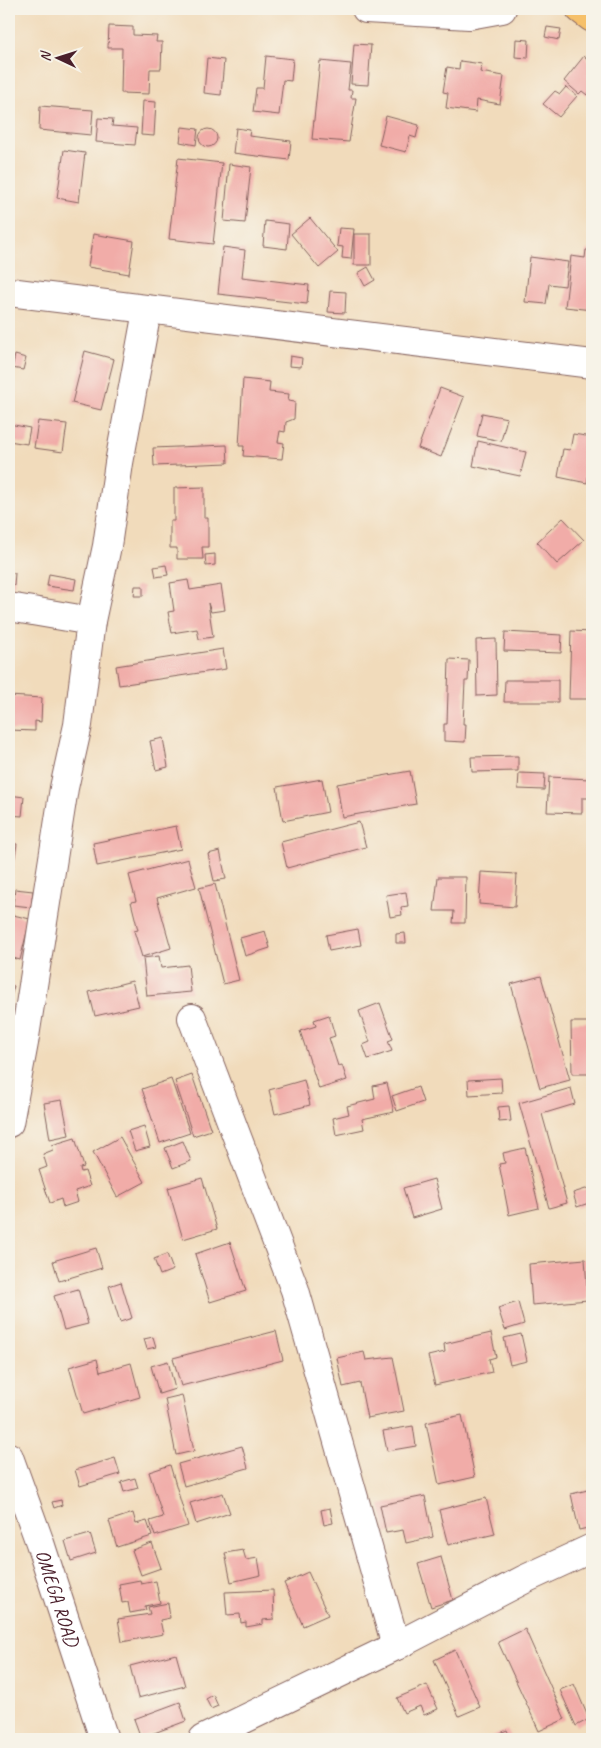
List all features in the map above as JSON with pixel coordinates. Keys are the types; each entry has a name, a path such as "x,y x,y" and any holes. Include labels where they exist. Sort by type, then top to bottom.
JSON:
{"main road":[{"path":"580,9 592,18"}],"street":[{"path":"366,9 469,15 502,9"},
{"path":"9,292 592,364"},
{"path":"9,1122 24,1043 64,788 78,726 91,621 107,546 119,463 148,310"},
{"path":"9,608 91,621"},
{"path":"192,1018 295,1290 396,1646"},
{"name":"OMEGA ROAD","path":"9,1457 40,1543 104,1739"},
{"path":"203,1739 396,1646 525,1579 592,1548"}],"green space":[{"path":"592,586 592,628 589,628 587,619"}],"building":[{"path":"109,26 133,27 133,35 157,36 156,42 162,42 161,69 150,69 149,94 121,93 122,48 108,48"},
{"path":"547,27 561,29 559,40 545,37"},
{"path":"516,39 529,40 528,58 515,57"},
{"path":"354,44 371,45 368,85 351,84"},
{"path":"266,56 293,59 291,81 283,80 279,115 253,112 256,88 263,88"},
{"path":"584,56 592,63 592,88 587,95 582,91 579,94 564,81"},
{"path":"207,58 224,60 221,95 204,93"},
{"path":"320,61 351,64 348,90 352,90 351,98 356,98 349,142 312,139"},
{"path":"460,61 482,64 480,72 504,76 500,104 477,100 476,112 446,108 448,93 443,92 447,67 459,69"},
{"path":"566,87 577,96 559,117 543,104 555,91 560,94"},
{"path":"143,101 156,102 154,136 141,135"},
{"path":"40,106 93,110 91,135 39,130"},
{"path":"9,107 12,107 11,121 9,121"},
{"path":"386,116 419,125 416,138 410,136 406,152 379,145"},
{"path":"98,118 113,119 112,126 137,128 135,145 96,142"},
{"path":"182,127 198,129 196,145 180,142"},
{"path":"236,128 250,130 249,136 291,141 289,160 233,153"},
{"path":"204,129 212,129 217,134 215,145 204,147 199,142 199,134"},
{"path":"590,144 592,144 592,159 588,158"},
{"path":"64,150 85,153 79,202 57,198"},
{"path":"178,158 222,163 213,244 169,239"},
{"path":"229,164 251,167 245,223 224,221"},
{"path":"9,199 12,199 10,235 9,235"},
{"path":"310,218 338,252 319,268 291,234"},
{"path":"265,221 289,224 287,249 263,246"},
{"path":"339,228 354,229 351,259 342,258 343,247 337,246"},
{"path":"93,234 134,241 129,274 88,267"},
{"path":"354,234 371,234 371,265 354,265"},
{"path":"223,247 245,250 242,277 309,285 307,304 218,294"},
{"path":"586,250 592,250 592,310 565,307 571,256 585,258"},
{"path":"530,257 568,262 565,286 549,284 546,304 525,302"},
{"path":"368,267 375,280 365,286 358,273"},
{"path":"330,291 346,292 345,313 328,312"},
{"path":"85,351 114,359 101,410 72,403"},
{"path":"15,355 26,358 23,370 12,368"},
{"path":"290,356 302,358 301,367 289,366"},
{"path":"243,379 270,382 269,392 289,394 288,401 295,402 294,419 286,422 285,432 280,431 278,442 284,443 282,459 243,456 244,446 239,446"},
{"path":"440,388 464,397 441,457 418,448"},
{"path":"482,413 507,418 501,441 477,436"},
{"path":"38,421 67,424 63,452 34,448"},
{"path":"9,424 30,428 27,444 9,441"},
{"path":"573,434 592,437 592,456 587,483 558,477 563,449 570,450"},
{"path":"478,441 526,452 520,476 473,466"},
{"path":"227,445 228,463 154,466 153,448"},
{"path":"204,487 204,518 208,518 208,547 202,547 203,559 177,559 177,548 170,548 170,521 174,521 174,488"},
{"path":"563,518 584,540 557,564 537,542"},
{"path":"215,554 215,565 206,566 205,555"},
{"path":"166,565 168,575 156,577 154,567"},
{"path":"9,573 15,573 14,586 9,585"},
{"path":"49,574 76,579 74,590 47,586"},
{"path":"188,580 190,590 221,585 225,610 211,612 208,603 213,637 199,639 197,629 172,633 168,612 174,611 170,583"},
{"path":"135,586 143,586 143,596 134,596"},
{"path":"571,631 592,632 592,699 569,699"},
{"path":"505,632 562,635 561,653 504,651"},
{"path":"496,639 497,695 477,696 476,640"},
{"path":"223,649 226,669 119,685 116,666"},
{"path":"449,659 469,660 468,681 465,681 463,724 466,724 465,742 444,741 444,724 447,724"},
{"path":"505,680 558,680 558,702 504,702"},
{"path":"9,696 42,698 41,722 35,721 35,731 9,730"},
{"path":"163,738 168,767 156,770 150,741"},
{"path":"518,756 518,771 472,772 471,757"},
{"path":"410,771 416,804 342,817 337,784"},
{"path":"519,773 545,774 544,790 518,789"},
{"path":"549,777 590,779 589,798 582,798 582,813 547,812"},
{"path":"322,779 328,812 283,821 277,787"},
{"path":"9,795 24,797 22,816 9,815"},
{"path":"359,822 366,847 287,868 281,842"},
{"path":"176,826 181,849 97,866 93,843"},
{"path":"9,843 17,844 13,868 9,867"},
{"path":"220,851 226,879 214,881 208,854"},
{"path":"188,859 196,887 157,898 171,948 142,957 134,931 138,930 131,902 136,901 129,875"},
{"path":"481,872 517,874 515,907 479,904"},
{"path":"438,877 466,877 465,923 453,923 454,911 434,911"},
{"path":"215,884 239,980 223,984 199,888"},
{"path":"15,889 33,891 31,907 13,905"},
{"path":"406,892 408,906 401,907 402,915 390,917 386,895"},
{"path":"9,914 30,919 20,960 9,957"},
{"path":"358,929 361,945 329,951 326,935"},
{"path":"265,931 270,948 245,956 240,938"},
{"path":"405,933 406,943 396,943 396,934"},
{"path":"159,956 161,968 188,965 191,992 147,996 143,958"},
{"path":"541,976 570,1080 540,1088 511,984"},
{"path":"132,981 139,1006 95,1016 89,992"},
{"path":"9,985 14,986 9,1003"},
{"path":"380,1003 393,1039 388,1041 392,1051 368,1059 363,1045 370,1042 359,1011"},
{"path":"329,1015 335,1036 329,1038 338,1066 342,1065 347,1080 319,1089 300,1031 316,1026 314,1020"},
{"path":"571,1022 589,1022 590,1074 572,1074"},
{"path":"192,1075 211,1130 193,1136 175,1081"},
{"path":"501,1078 502,1093 469,1095 468,1080"},
{"path":"171,1079 190,1133 160,1143 142,1089"},
{"path":"304,1080 310,1105 275,1114 269,1090"},
{"path":"387,1083 394,1112 362,1119 364,1129 336,1135 333,1118 349,1114 347,1106 375,1099 373,1086"},
{"path":"418,1087 423,1102 397,1111 392,1096"},
{"path":"571,1088 575,1104 542,1114 567,1203 549,1208 519,1103"},
{"path":"62,1100 69,1135 50,1139 44,1103"},
{"path":"509,1106 511,1121 499,1122 498,1107"},
{"path":"144,1126 150,1147 135,1151 128,1131"},
{"path":"120,1137 145,1182 117,1197 93,1152"},
{"path":"75,1138 84,1167 80,1168 81,1172 85,1171 90,1186 75,1191 78,1202 63,1207 61,1199 50,1203 39,1170 47,1167 43,1154 53,1150 52,1145"},
{"path":"183,1141 191,1161 173,1168 165,1148"},
{"path":"525,1148 539,1208 509,1215 499,1164 505,1163 503,1153"},
{"path":"202,1178 217,1229 183,1239 168,1188"},
{"path":"434,1179 442,1209 412,1218 403,1188"},
{"path":"592,1187 592,1202 577,1207 573,1193"},
{"path":"230,1242 246,1291 210,1302 195,1254"},
{"path":"96,1248 102,1268 59,1281 53,1261"},
{"path":"167,1254 173,1270 160,1275 154,1259"},
{"path":"585,1259 588,1300 532,1305 529,1264"},
{"path":"121,1282 132,1318 120,1322 109,1286"},
{"path":"78,1289 88,1324 64,1330 54,1296"},
{"path":"518,1302 524,1324 505,1330 498,1308"},
{"path":"276,1331 283,1360 181,1386 173,1358"},
{"path":"491,1333 496,1357 489,1359 492,1372 435,1385 428,1356 445,1352 444,1344"},
{"path":"521,1334 527,1361 510,1365 504,1338"},
{"path":"153,1337 156,1347 147,1349 144,1339"},
{"path":"364,1352 366,1360 393,1357 404,1411 367,1418 360,1383 343,1387 337,1358"},
{"path":"97,1359 100,1372 131,1363 140,1397 83,1414 69,1367"},
{"path":"168,1361 175,1389 159,1394 151,1366"},
{"path":"182,1395 194,1451 176,1455 165,1399"},
{"path":"462,1415 475,1477 439,1485 426,1423"},
{"path":"413,1426 416,1446 387,1451 383,1431"},
{"path":"242,1446 248,1468 184,1486 178,1464"},
{"path":"115,1458 120,1474 80,1486 75,1470"},
{"path":"170,1465 188,1526 155,1536 150,1521 163,1517 149,1472"},
{"path":"135,1478 138,1488 124,1492 121,1482"},
{"path":"592,1489 592,1527 579,1530 571,1494"},
{"path":"223,1493 230,1513 196,1524 190,1503"},
{"path":"425,1496 433,1537 406,1543 403,1530 386,1533 380,1505"},
{"path":"486,1498 495,1534 448,1545 439,1510"},
{"path":"61,1500 62,1505 54,1508 52,1502"},
{"path":"330,1508 333,1523 324,1525 321,1510"},
{"path":"133,1513 136,1524 147,1521 152,1536 117,1547 109,1521"},
{"path":"90,1534 96,1553 71,1561 65,1541"},
{"path":"152,1543 161,1568 141,1575 132,1550"},
{"path":"243,1550 246,1560 258,1558 261,1575 231,1582 225,1553"},
{"path":"441,1557 453,1600 431,1607 418,1564"},
{"path":"308,1572 328,1615 303,1626 284,1583"},
{"path":"140,1580 141,1584 156,1581 160,1603 145,1606 146,1610 130,1613 128,1602 122,1603 119,1584"},
{"path":"273,1590 274,1619 263,1620 263,1624 246,1627 246,1622 241,1623 240,1614 227,1615 225,1592"},
{"path":"168,1603 170,1618 160,1620 163,1634 122,1642 118,1619 150,1614 148,1607"},
{"path":"525,1629 565,1719 539,1731 498,1642"},
{"path":"455,1650 480,1707 459,1716 434,1660"},
{"path":"176,1654 185,1686 138,1698 130,1666"},
{"path":"574,1684 589,1719 576,1726 560,1690"},
{"path":"427,1685 438,1709 424,1715 420,1706 404,1713 397,1698"},
{"path":"213,1695 218,1706 211,1709 206,1699"},
{"path":"180,1702 186,1721 141,1738 134,1719"},
{"path":"507,1730 511,1739 488,1739"}]}
